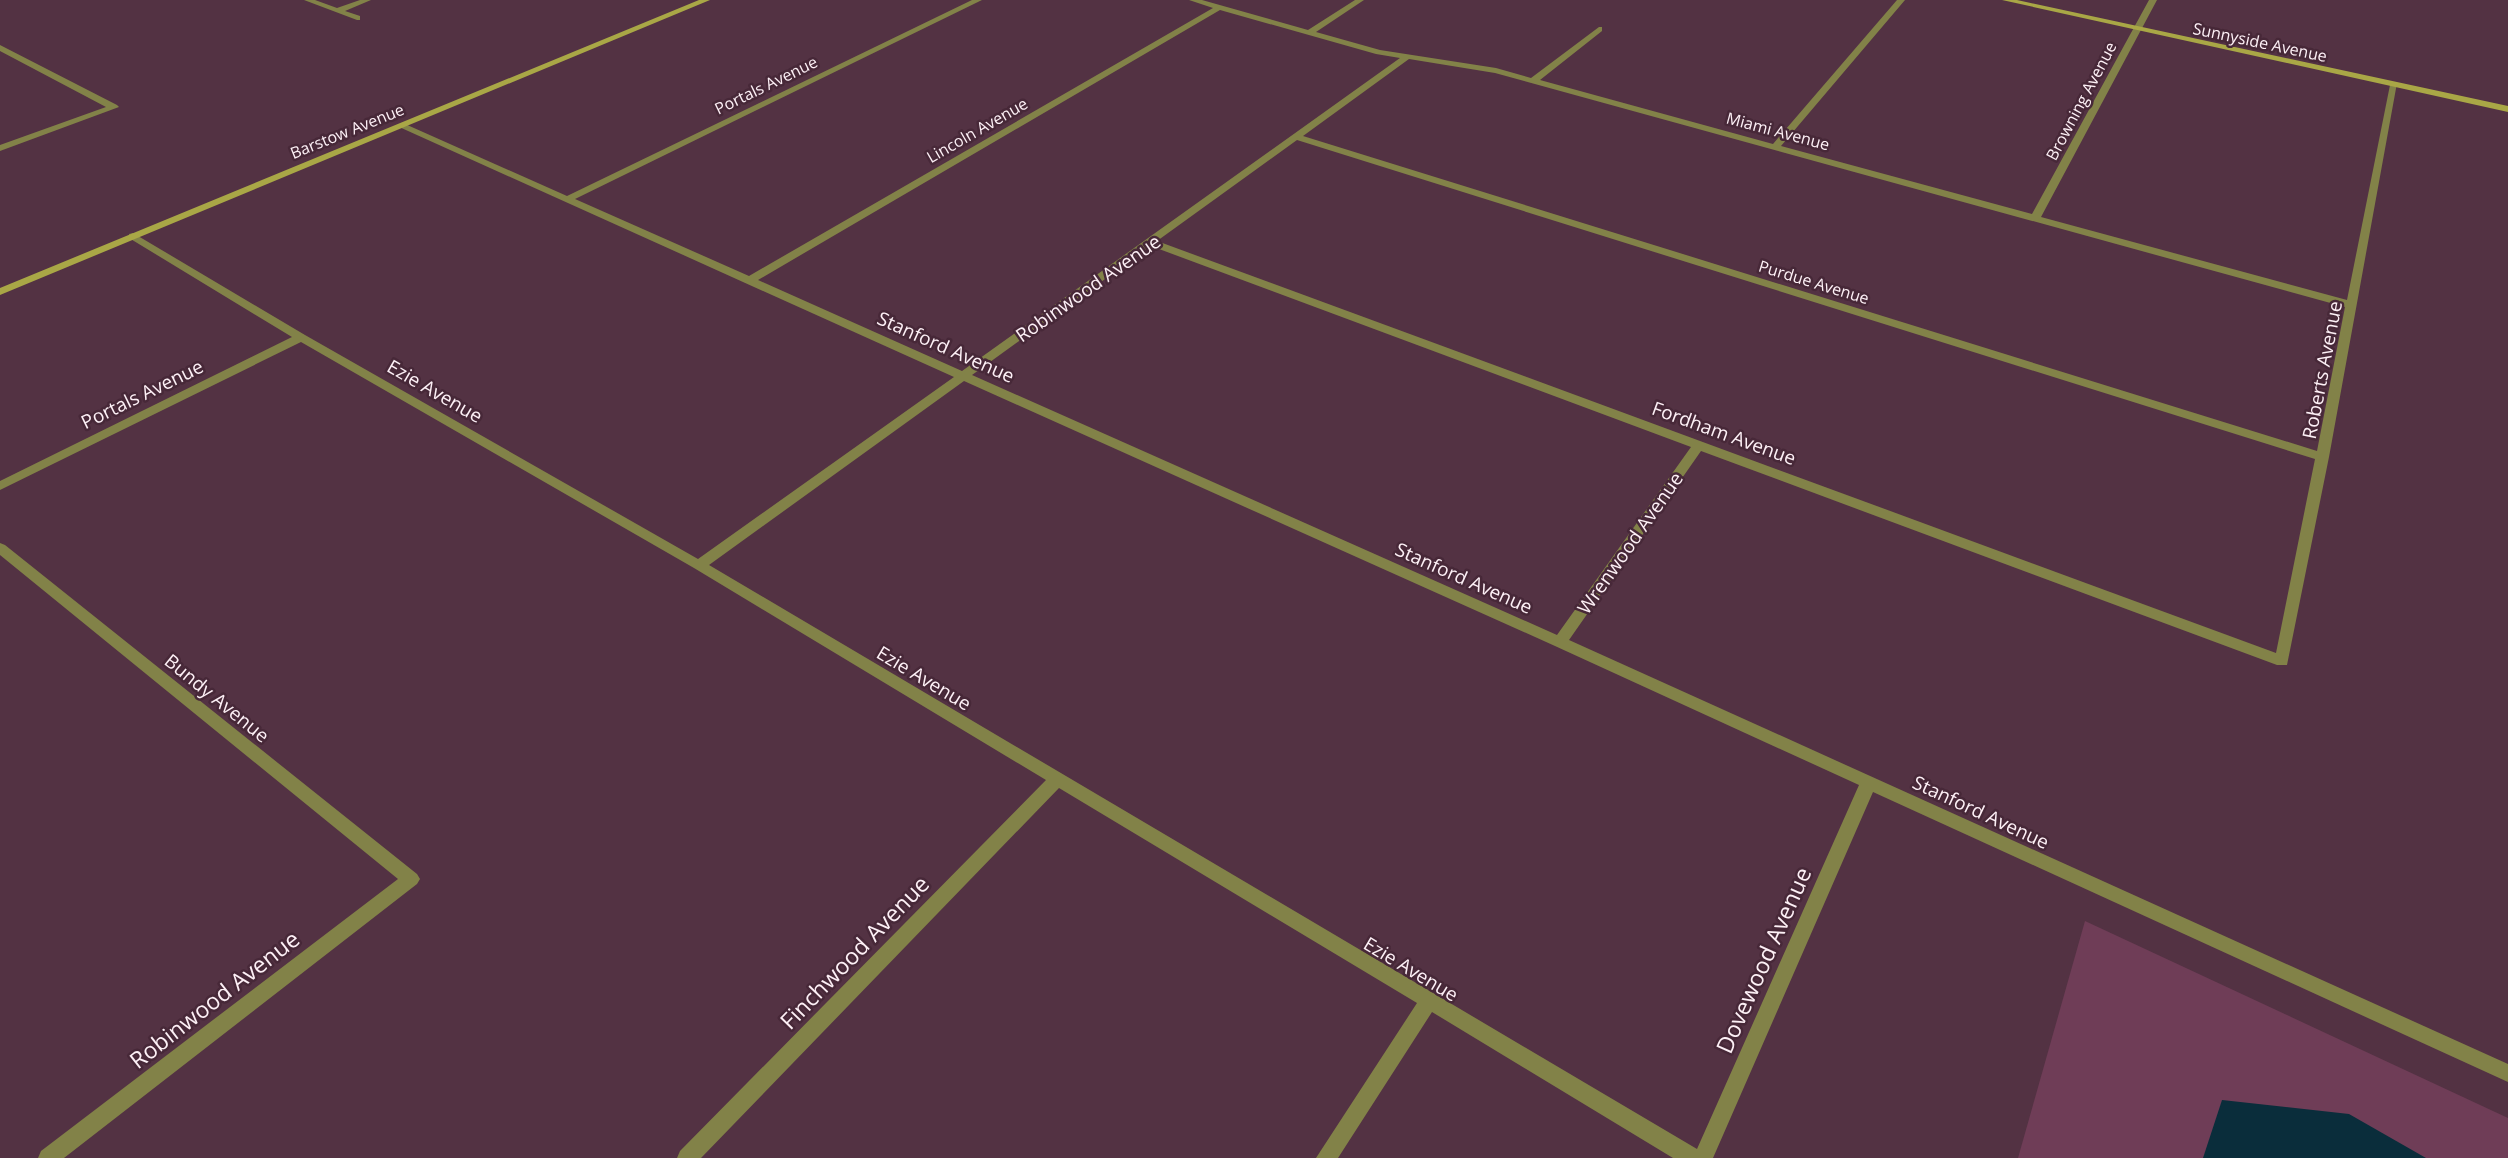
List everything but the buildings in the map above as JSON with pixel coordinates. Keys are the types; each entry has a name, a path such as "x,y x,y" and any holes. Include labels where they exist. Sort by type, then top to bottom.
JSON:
{"main road":[{"name":"Sunnyside Avenue","path":"2006,0 2508,109"},
{"name":"Barstow Avenue","path":"0,292 700,1"}],"street":[{"path":"308,0 357,18"},
{"path":"337,11 367,0"},
{"name":"Portals Avenue","path":"568,199 978,0"},
{"name":"Miami Avenue","path":"1193,0 1406,58 1463,65 1533,81 2352,305"},
{"path":"1310,32 1360,0"},
{"path":"1775,146 1901,0"},
{"name":"Browning Avenue","path":"2036,217 2153,0"},
{"name":"Lincoln Avenue","path":"750,280 1220,7"},
{"path":"1533,81 1599,29"},
{"path":"0,148 114,107 1,50"},
{"name":"Robinwood Avenue","path":"699,565 1152,243 1406,58"},
{"name":"Roberts Avenue","path":"2282,661 2394,85"},
{"name":"Stanford Avenue","path":"401,126 1560,642 2508,1073"},
{"name":"Purdue Avenue","path":"1296,136 2323,457"},
{"name":"Ezie Avenue","path":"133,236 301,337 699,565 1692,1158"},
{"name":"Fordham Avenue","path":"1152,243 2282,661"},
{"name":"Portals Avenue","path":"0,486 301,337"},
{"name":"Wrenwood Avenue","path":"1560,642 1699,444"},
{"name":"Bundy Avenue","path":"0,548 411,879"},
{"name":"Finchwood Avenue","path":"688,1158 1056,780"},
{"name":"Dovewood Avenue","path":"1703,1158 1869,782"},
{"name":"Robinwood Avenue","path":"48,1158 411,879"},
{"path":"1326,1158 1428,1002"}],"shaded area":[{"path":"2085,921 2508,1118 2508,1158 2018,1158"}],"water":[{"path":"2222,1100 2349,1114 2426,1158 2203,1158"}]}
